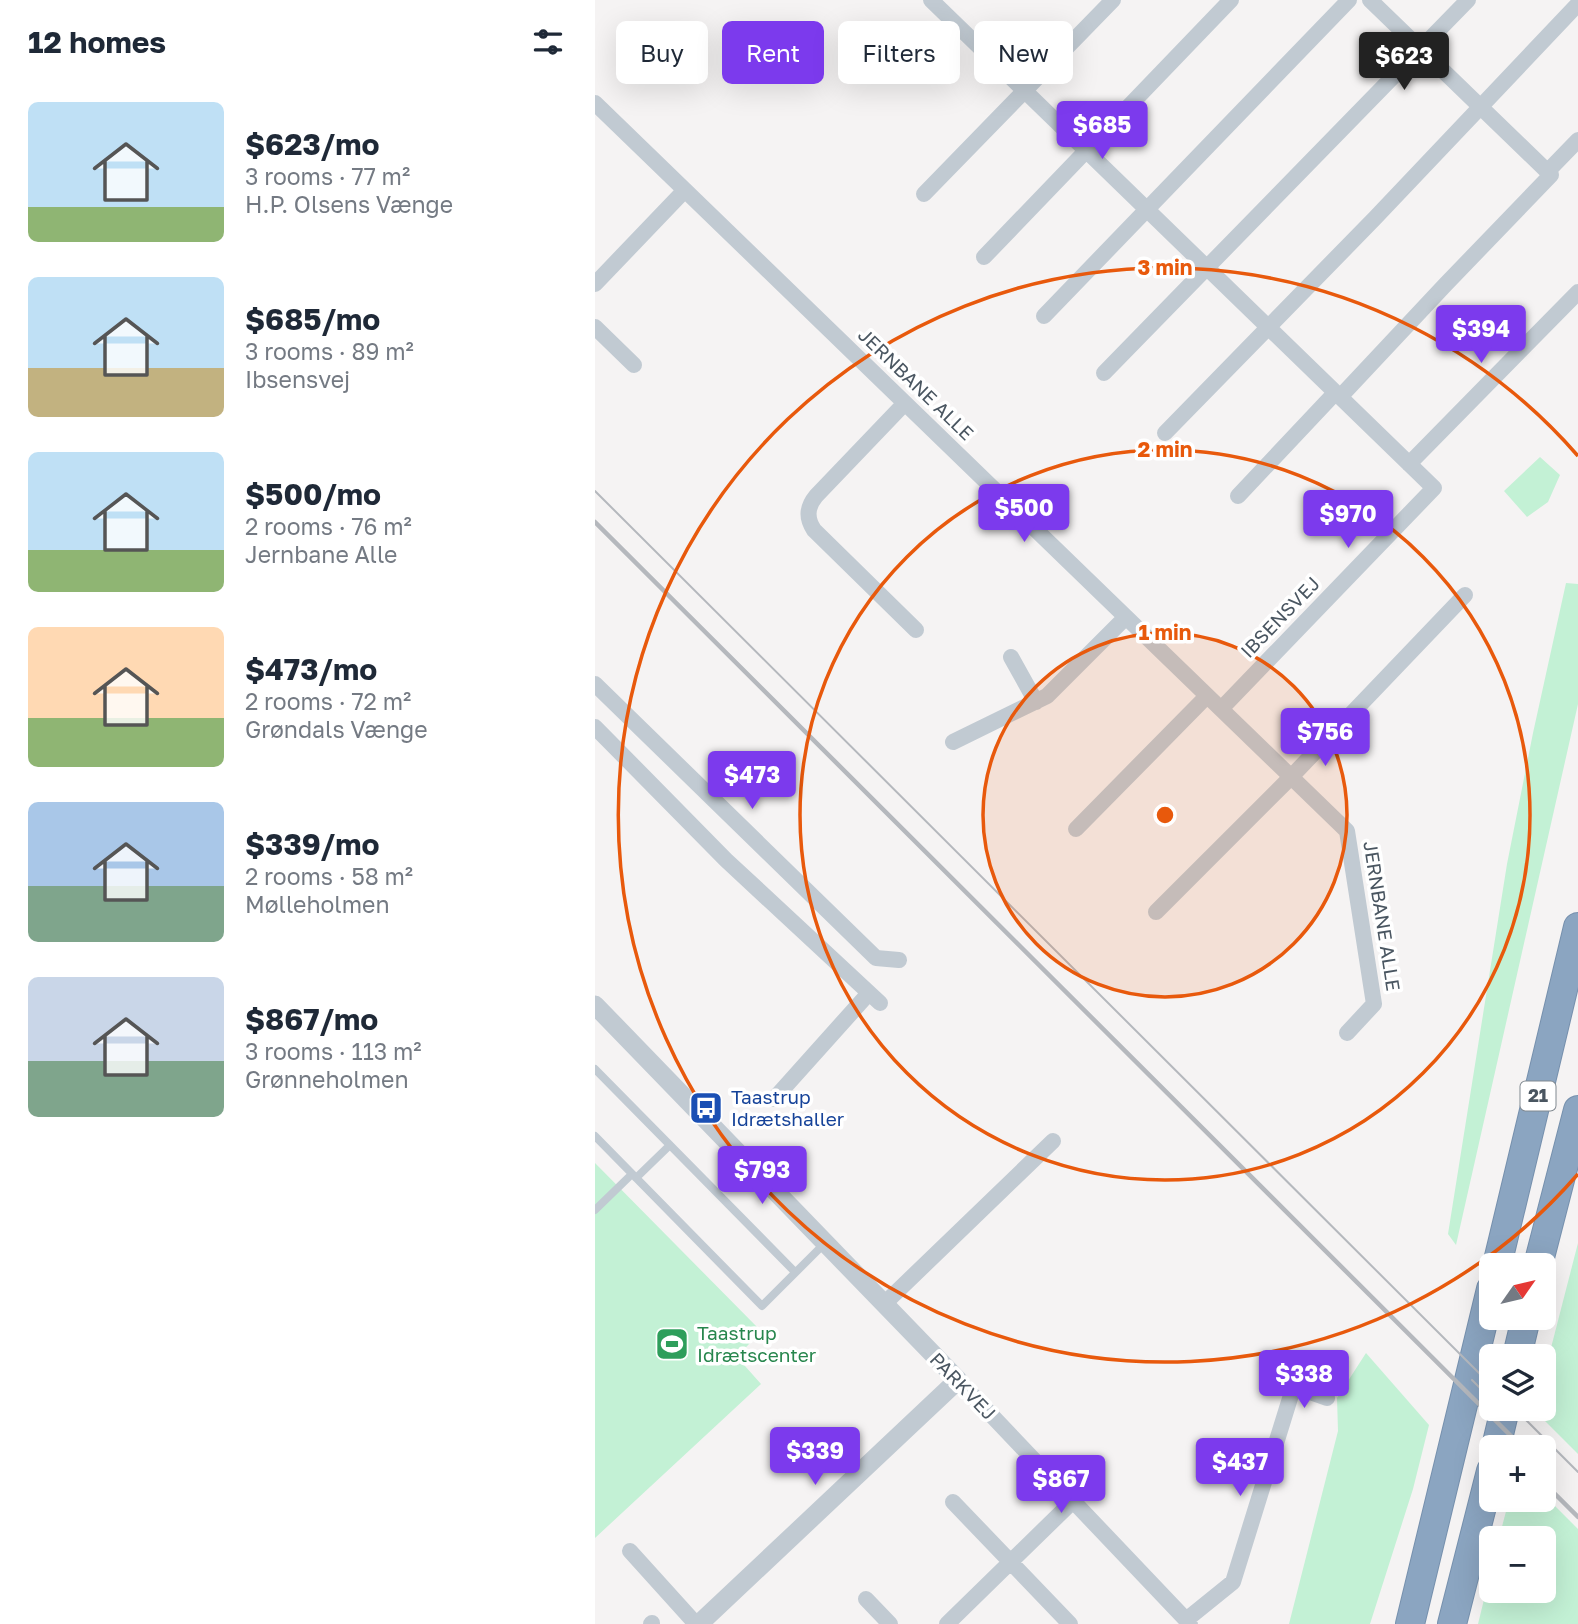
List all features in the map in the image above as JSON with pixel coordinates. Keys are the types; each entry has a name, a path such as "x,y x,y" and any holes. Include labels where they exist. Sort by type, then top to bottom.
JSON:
{"highway":[{"name":"21","path":"1500,1253 1578,926"},
{"name":"21","path":"1541,1253 1578,1110"},
{"path":"1410,1624 1481,1330"},
{"path":"1452,1624 1481,1512"}],"street":[{"name":"IBSENSVEJ","path":"931,0 1434,488 1221,709"},
{"path":"924,194 1113,0"},
{"path":"984,257 1231,0"},
{"path":"1044,316 1349,0"},
{"path":"1238,496 1551,175 1370,0"},
{"path":"1104,373 1468,0"},
{"path":"1165,433 1375,218 1578,4"},
{"name":"JERNBANE ALLE","path":"595,103 1343,827 1348,834 1374,1004 1347,1033"},
{"path":"1547,172 1578,140"},
{"path":"595,284 685,190"},
{"path":"1409,464 1578,292"},
{"path":"595,327 634,365"},
{"path":"905,403 816,496 808,510 808,518 814,530 916,630"},
{"path":"1156,912 1291,777 1465,595"},
{"path":"953,742 1047,696 1126,617"},
{"path":"1011,657 1035,702"},
{"path":"595,684 876,958 899,960"},
{"path":"1076,830 1207,696"},
{"path":"595,727 726,860 874,998 774,1099"},
{"name":"PARKVEJ","path":"595,1005 1188,1622 1233,1582 1295,1383 1327,1398"},
{"path":"884,1304 1053,1141"},
{"path":"630,1551 697,1624 958,1380"},
{"path":"947,1624 1073,1501"},
{"path":"953,1502 1070,1624"},
{"path":"866,1599 890,1624"}],"lane":[{"path":"595,1069 795,1272"},
{"path":"595,1136 762,1306 825,1243"},
{"path":"595,1210 670,1145"}],"green space":[{"path":"1540,457 1560,475 1548,502 1527,517 1504,491"},
{"path":"1566,583 1578,584 1578,704 1456,1245 1448,1234 1507,864"},
{"name":"Taastrup Idrætscenter","path":"595,1163 761,1331 737,1357 761,1384 595,1538"},
{"path":"1578,1243 1578,1454 1545,1421 1556,1421 1556,1344 1552,1344"},
{"path":"1366,1353 1429,1425 1413,1489 1370,1624 1289,1624 1338,1431 1337,1398"},
{"path":"1556,1507 1578,1529 1578,1624 1478,1624 1483,1603 1556,1603 1556,1526 1502,1526 1506,1512 1556,1512"}],"tram line":[{"path":"595,491 1479,1373"},
{"path":"1472,1380 1479,1387"},
{"path":"1527,1421 1578,1472"}],"railway":[{"path":"595,522 1510,1435"},
{"path":"1556,1495 1578,1517"}],"place":[{"name":"Taastrup Idrætshaller","path":"706,1108"},
{"name":"Taastrup Idrætscenter","path":"672,1344"}]}
